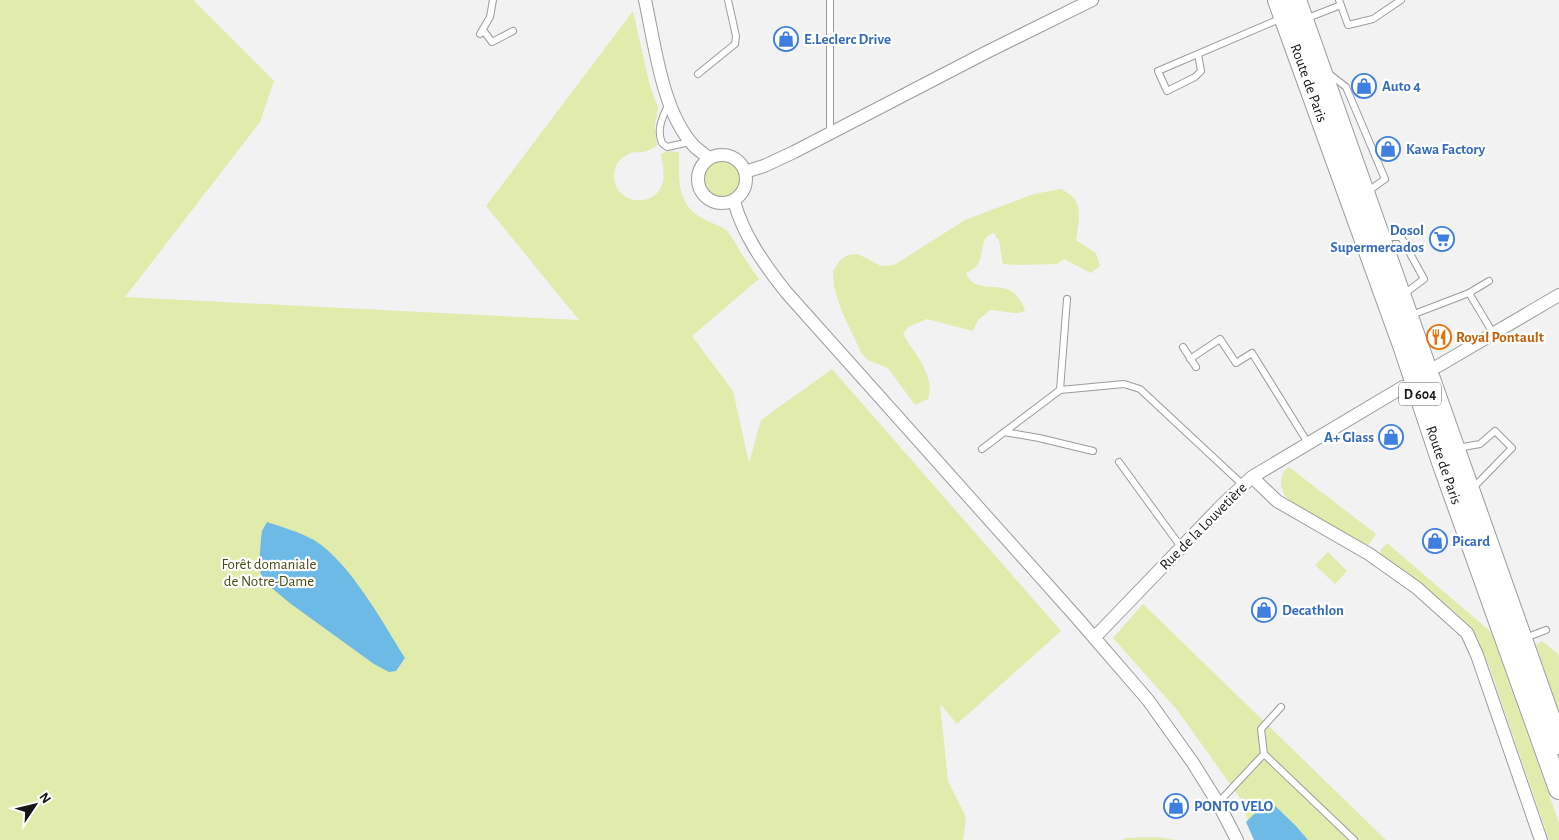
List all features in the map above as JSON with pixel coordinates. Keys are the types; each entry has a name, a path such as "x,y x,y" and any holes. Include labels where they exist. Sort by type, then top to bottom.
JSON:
{"main road":[{"name":"Route de Paris","path":"1290,9 1319,67 1559,744"},
{"name":"Route de Paris","path":"1290,9 1559,789"}],"street":[{"path":"646,0 663,82 675,115 691,142 709,158"},
{"path":"745,172 772,163 1092,0"},
{"path":"716,155 730,156 742,165 745,172 746,185 743,191 734,201 726,204 710,201 699,188 697,180 698,171 702,164 716,155"},
{"path":"734,201 746,234 780,284 1094,638 1162,718 1218,803 1237,840"},
{"path":"1438,366 1559,295"},
{"name":"Rue de la Louvetière","path":"1094,638 1247,481 1403,387"},
{"path":"1247,481 1277,501 1368,554 1417,588 1467,633 1477,655 1541,840"}],"lane":[{"path":"493,0 490,17 482,32 492,42 513,32"},
{"path":"698,74 734,44 736,36 728,0"},
{"path":"830,0 830,134"},
{"path":"1198,54 1201,71 1195,77 1167,91 1158,71 1198,54 1290,9 1340,2 1348,25 1373,19 1400,0"},
{"path":"670,102 660,124 659,134 662,143 668,146 691,142"},
{"path":"1379,237 1401,237 1424,279 1401,296"},
{"path":"1408,316 1469,292 1490,281"},
{"path":"1469,292 1493,333"},
{"path":"1060,390 1067,298"},
{"path":"1190,358 1220,340 1236,363 1252,353 1308,443"},
{"path":"1183,347 1196,367"},
{"path":"982,449 1060,390 1124,384 1140,388 1247,481"},
{"path":"1454,448 1480,444 1495,431 1512,448 1470,492"},
{"path":"1004,432 1093,451"},
{"path":"1119,462 1181,547"},
{"path":"1522,640 1546,630"},
{"path":"1281,707 1260,729 1264,754 1354,840"},
{"path":"1218,803 1264,754"}],"green space":[{"name":"Forêt domaniale de Notre-Dame","path":"0,0 193,0 274,81 260,122 125,297 579,320 486,206 633,11 650,86 658,108 655,125 657,146 643,152 634,152 619,161 614,171 616,186 628,198 645,200 653,197 663,181 664,171 661,154 668,151 679,152 679,180 683,198 687,205 702,218 726,230 759,279 692,336 733,391 749,463 761,420 832,369 1061,631 957,724 940,704 948,781 966,817 963,840 0,840"},
{"path":"722,160 736,165 741,179 736,193 722,198 708,193 703,179 708,165"},
{"path":"1061,189 1072,196 1078,205 1079,217 1076,240 1096,253 1100,266 1091,273 1064,259 1057,264 1003,264 999,241 994,233 988,236 983,245 978,264 974,269 966,273 971,281 978,285 1004,288 1012,292 1019,299 1025,311 1013,313 990,310 978,320 973,331 927,319 908,327 903,334 927,373 930,390 928,399 915,405 888,368 868,360 862,354 842,312 834,287 833,271 840,260 848,255 858,254 881,266 894,265 965,220 1034,194"},
{"path":"1289,467 1376,534 1369,544 1365,546 1287,501 1288,499 1281,486 1281,478"},
{"path":"1387,543 1491,632 1559,823 1559,840 1549,840 1489,666 1477,637 1469,625 1455,612 1381,555 1380,551"},
{"path":"1328,552 1347,571 1335,584 1315,565"},
{"path":"1143,604 1386,840 1255,840 1240,798 1178,711 1113,638"},
{"path":"1542,641 1559,655 1559,712 1536,645"},
{"path":"1156,837 1177,840 1122,840 1126,838"}],"water":[{"path":"267,522 314,540 340,562 376,611 405,658 396,671 389,672 374,664 291,604 262,580 259,565 261,539 262,531"},
{"path":"1269,800 1308,840 1254,840 1246,822"}],"place":[{"name":"E.Leclerc Drive","path":"786,39"},
{"name":"Auto 4","path":"1364,86"},
{"name":"Kawa Factory","path":"1388,149"},
{"name":"Dosol Supermercados","path":"1442,239"},
{"name":"Royal Pontault","path":"1439,337"},
{"name":"A+ Glass","path":"1391,437"},
{"name":"Picard","path":"1435,541"},
{"name":"Decathlon","path":"1264,610"},
{"name":"PONTO VELO","path":"1176,806"}]}
